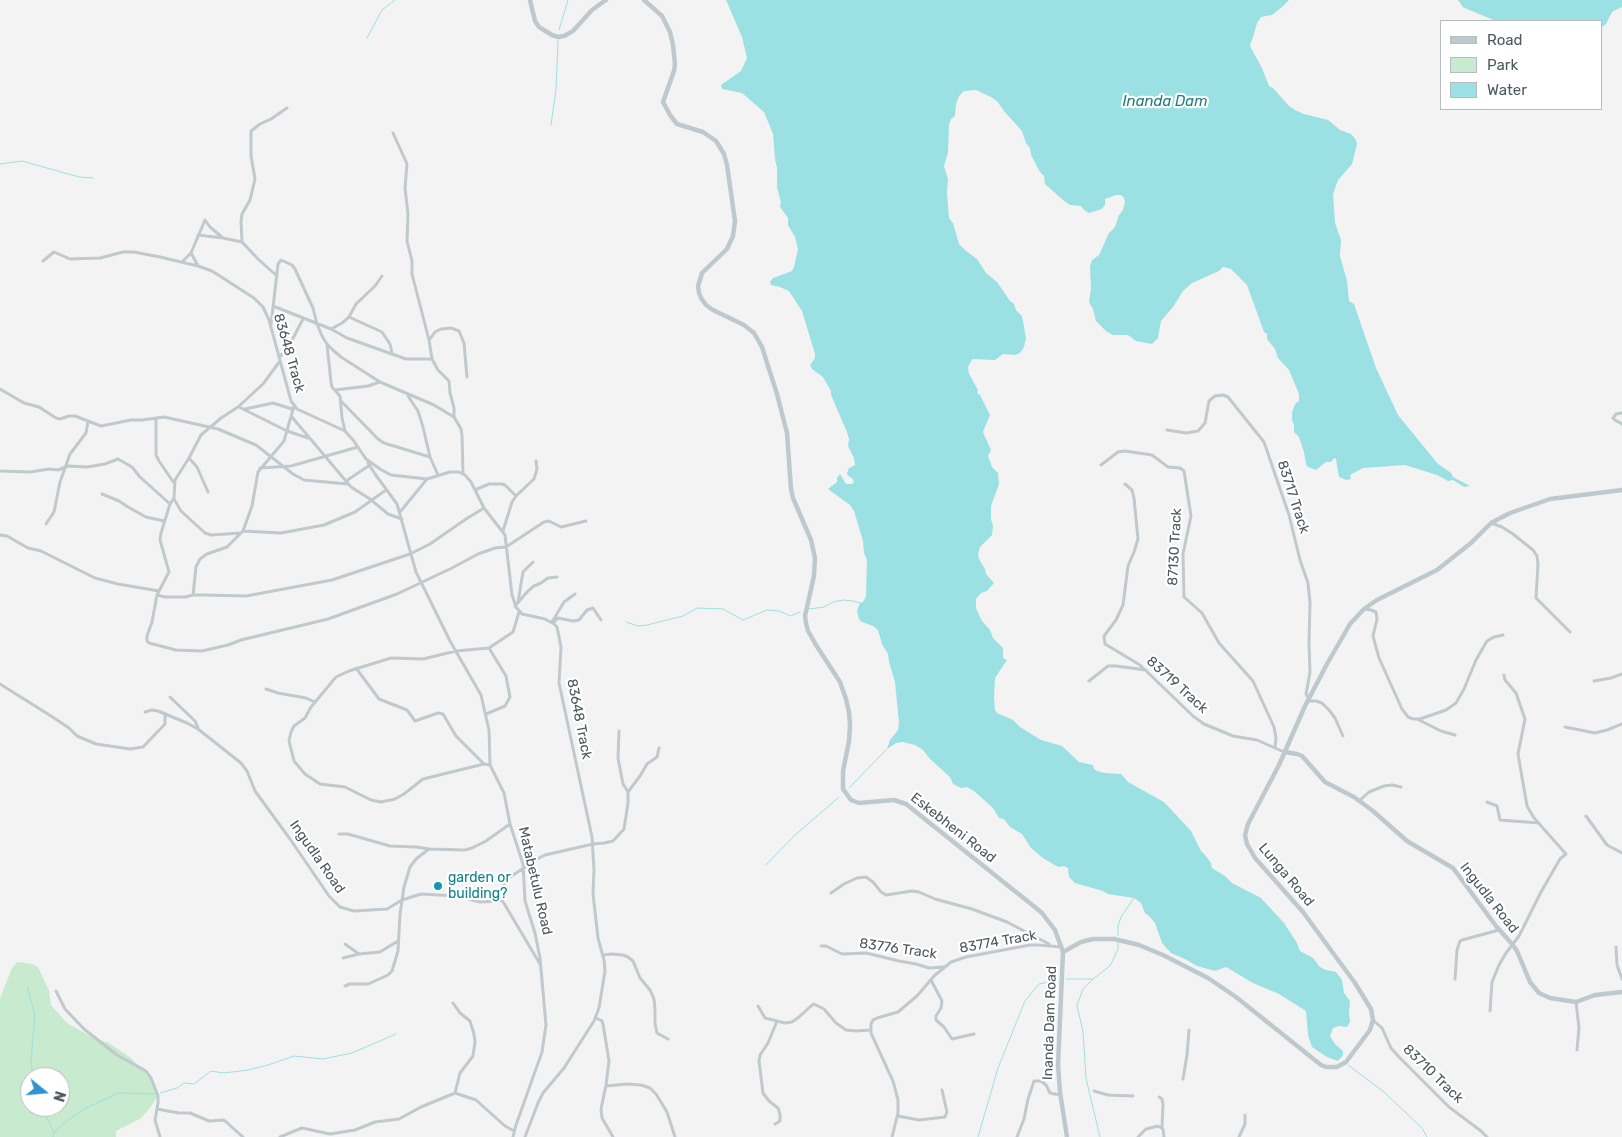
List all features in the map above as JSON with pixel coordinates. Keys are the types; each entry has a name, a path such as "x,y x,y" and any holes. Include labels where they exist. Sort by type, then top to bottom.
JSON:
{"street":[{"path":"530,0 535,21 539,27 552,35 558,36 564,36 573,31 592,10 606,0"},
{"name":"Eskebheni Road","path":"644,0 662,16 673,44 674,71 662,102 677,124 703,132 716,141 724,154 727,165 735,221 733,236 727,249 702,273 698,286 699,292 706,305 744,325 754,333 765,355 779,402 787,433 793,498 811,540 815,558 814,576 806,608 806,623 816,645 840,682 849,712 850,733 843,771 843,789 851,800 859,803 894,800 906,804 1031,904 1049,921 1060,939"},
{"path":"242,242 241,218 250,200 255,179 251,156 251,133 260,124 287,108"},
{"path":"393,133 407,164 404,188 408,214 407,240 412,261 412,274 432,359 438,370 449,380 454,417"},
{"path":"182,261 192,253 205,220 223,238"},
{"path":"198,235 242,242 277,276"},
{"name":"83648 Track","path":"43,261 54,252 67,258 90,259 123,252 134,252 182,261 219,274 259,303 266,312 293,407 345,431 366,459 391,475 427,479 454,472 463,473"},
{"path":"192,253 198,266"},
{"path":"271,327 280,260 294,266 327,344 341,358 380,382 434,405 454,417 461,429 462,435 463,473 468,478 484,508 505,535 512,595 519,612 512,632 489,648 456,651 424,659 391,658 356,668 333,679 333,682 315,702 305,718 294,726 290,732 289,741 294,761 305,774 320,784 346,787 371,800 385,802 404,794 424,779 484,764 490,765"},
{"path":"331,329 349,317 357,302 375,286 382,276"},
{"path":"274,306 331,329 347,338 406,359 432,359"},
{"path":"349,317 382,332 390,344 392,353"},
{"path":"303,319 290,344 263,384 238,407 201,435 174,483 174,498 181,511 203,532 211,535 242,532 281,533 324,525 355,512 386,490"},
{"path":"429,340 435,332 441,329 451,328 459,331 464,343 466,377"},
{"path":"327,344 331,382 340,396 345,431"},
{"path":"335,390 368,386 380,382"},
{"path":"0,389 24,403 39,407 60,419 69,416 101,426 131,420 164,417 218,429 256,445 293,474 304,480 347,482 370,465"},
{"path":"404,393 411,399 418,411 430,457 438,475"},
{"name":"83717 Track","path":"1167,430 1186,432 1198,430 1205,423 1207,407 1212,398 1215,396 1226,396 1264,442 1289,515 1300,560 1308,583 1310,603 1310,672 1306,694 1309,700"},
{"path":"341,401 384,443 430,457"},
{"path":"193,595 196,567 201,559 207,554 227,548 242,532 252,506 254,485 260,468 284,441 293,407 273,403 244,409"},
{"path":"238,407 287,431 309,438"},
{"path":"1622,413 1616,414 1613,418 1622,424"},
{"path":"290,415 347,482 388,514 402,519"},
{"path":"156,419 156,455 174,483"},
{"path":"46,524 54,512 60,482 71,451 86,433 88,421"},
{"path":"260,468 285,466 358,447"},
{"name":"87130 Track","path":"1101,466 1118,452 1125,451 1152,455 1168,467 1180,468 1184,471 1191,516 1183,554 1184,597 1202,613 1219,643 1253,681 1274,727 1275,748"},
{"path":"189,458 197,466 208,492"},
{"path":"0,471 30,472 45,469 65,469 68,466 87,467 105,464 118,459 132,467 140,477 170,504"},
{"name":"Matabetulu Road","path":"366,459 397,504 410,554 421,584 456,651 476,684 486,714 490,736 490,765 504,793 510,824 524,869 525,901 536,933 541,966 546,1034 542,1052 513,1137"},
{"path":"503,531 516,496 534,479 537,469 536,461"},
{"path":"400,512 427,479"},
{"path":"475,490 489,484 502,484 516,496"},
{"name":"83719 Track","path":"1125,484 1132,490 1134,498 1138,539 1128,566 1123,605 1103,640 1106,645 1140,665 1193,716 1204,724 1233,736 1257,740 1285,752"},
{"name":"Lunga Road","path":"1373,1020 1371,1009 1366,1000 1303,912 1255,858 1247,844 1245,835 1248,824 1341,638 1364,609 1377,600 1423,578 1443,566 1471,543 1491,523 1510,513 1550,499 1622,490"},
{"path":"102,494 119,501 146,517 164,521"},
{"path":"174,498 164,521 160,540 169,572 158,593 147,641 176,650 202,652 241,640 328,619 397,594 421,584 478,554 495,548 506,548 544,522 549,521 561,527 566,524 572,525 586,521"},
{"path":"0,534 28,548 41,551 95,578 158,593 165,598 193,595 246,596 310,585 358,572 410,554 430,544 484,508"},
{"path":"1491,523 1513,534 1533,550 1537,556 1539,572 1535,589 1536,598 1570,632"},
{"path":"516,606 523,572 533,562"},
{"path":"516,606 528,590 548,578 556,577"},
{"path":"553,623 564,602 575,594"},
{"path":"553,623 558,618 573,621 579,620 587,610 593,608 601,620"},
{"path":"1364,609 1376,612 1377,619 1373,636 1379,658 1402,709 1408,717 1455,735"},
{"path":"519,612 553,623"},
{"name":"83648 Track","path":"525,1137 543,1093 564,1068 596,1018 605,971 598,938 593,894 593,844 559,683 560,641 557,627 553,623"},
{"path":"1416,719 1446,710 1456,703 1487,641 1503,635"},
{"path":"486,714 505,706 510,697 506,676 489,648"},
{"path":"1089,681 1108,666 1146,670"},
{"path":"356,668 379,699 407,710 415,721 438,713 443,714 456,736 484,764"},
{"path":"1594,681 1622,674"},
{"path":"1490,1011 1492,982 1506,952 1520,936 1541,892 1560,860 1566,854 1529,812 1519,760 1519,746 1525,719 1516,693 1505,680 1504,675"},
{"path":"0,684 69,728 77,736 96,744 130,749 142,747 165,724 164,713"},
{"path":"266,689 306,698 315,702"},
{"path":"170,697 192,717 198,729"},
{"path":"1309,700 1322,703 1330,710 1343,736"},
{"name":"Ingudla Road","path":"145,712 154,710 164,713 198,729 244,767 255,791 337,905 350,910 384,909 390,908 416,894 456,896 480,902 502,900"},
{"path":"1565,727 1595,733 1622,724"},
{"path":"541,966 502,900 502,888 507,879 545,856 593,844 610,842 621,834 627,816 628,792 623,784 618,758 619,731"},
{"path":"628,792 647,764 657,757 658,748"},
{"name":"Ingudla Road","path":"1285,752 1302,756 1325,782 1359,801 1407,841 1453,868 1499,930 1512,944 1533,986 1539,993 1550,998 1576,1002 1595,995 1622,992"},
{"path":"1359,801 1369,792 1384,786 1401,787"},
{"path":"1487,802 1497,806 1500,820 1539,823"},
{"path":"1586,816 1607,845 1622,853"},
{"path":"340,834 348,834 390,846 465,850 486,841 510,824"},
{"path":"345,986 350,984 368,984 388,976 394,968 398,951 402,900 410,867 416,859 429,849"},
{"path":"831,893 857,878 866,878 873,882 880,892 886,894 919,892 1007,922 1051,946"},
{"path":"1454,979 1457,950 1460,942 1499,930"},
{"path":"1062,949 1081,942 1102,938 1139,945 1163,955 1208,978 1236,997 1316,1063 1326,1067 1337,1067 1346,1062 1370,1030 1373,1020"},
{"name":"Inanda Dam Road","path":"1060,939 1062,949 1058,1065 1060,1096 1067,1137"},
{"path":"343,958 380,952 399,941"},
{"path":"345,944 359,954"},
{"name":"83774 Track","path":"870,1030 873,1020 898,1012 917,996 945,967 956,960 1030,945 1051,946 1062,949"},
{"name":"83776 Track","path":"821,946 826,946 845,954 866,953 929,968 945,967"},
{"path":"1616,947 1617,965 1622,979"},
{"path":"602,955 623,955 633,961 640,978 650,990 654,999 656,1033 668,1039"},
{"path":"932,980 942,1001 936,1020 944,1027 951,1038 974,1034"},
{"path":"56,991 65,1008 84,1029 117,1055 146,1070 158,1096 155,1120 160,1137"},
{"path":"1576,1002 1579,1032 1577,1050"},
{"path":"453,1003 460,1013 470,1021 475,1042 473,1056 460,1073 455,1093"},
{"path":"758,1006 765,1018 785,1023 792,1022 814,1004 824,1009 836,1023 846,1030 870,1030 896,1090 898,1116 892,1137"},
{"path":"596,1018 602,1022 609,1061 601,1109 602,1118 613,1137"},
{"name":"83710 Track","path":"1373,1020 1382,1028 1391,1048 1399,1057 1449,1107 1487,1137"},
{"path":"775,1124 780,1121 780,1114 778,1108 768,1101 763,1093 759,1061 760,1055 777,1021"},
{"path":"1183,1079 1189,1030"},
{"path":"1017,1137 1034,1081 1041,1081 1046,1085 1050,1093 1060,1096"},
{"path":"606,1086 627,1084 650,1088 667,1112 675,1137"},
{"path":"898,1116 919,1120 945,1117 947,1112 942,1090"},
{"path":"1094,1091 1108,1096 1133,1096"},
{"path":"280,1137 302,1128 330,1134 355,1130 375,1122 399,1118 455,1093 474,1099 514,1131"},
{"path":"1159,1097 1162,1099 1163,1104 1162,1127 1164,1137"},
{"path":"157,1109 190,1113 207,1120 224,1120 244,1137"},
{"path":"1239,1137 1245,1115"},
{"path":"1138,1137 1146,1129 1155,1126 1162,1127"}],"green space":[{"path":"17,962 32,964 38,967 49,990 51,1005 67,1023 94,1038 109,1043 146,1071 158,1096 150,1108 140,1119 116,1131 116,1137 0,1137 0,998 12,968"}],"water":[{"name":"Inanda Dam","path":"726,0 1289,0 1272,15 1261,17 1257,23 1250,45 1251,48 1269,86 1289,106 1304,114 1328,120 1340,130 1351,134 1356,140 1357,144 1352,164 1338,180 1333,194 1335,223 1341,240 1340,256 1347,281 1349,301 1354,304 1376,368 1398,415 1438,464 1451,473 1453,477 1470,486 1464,487 1453,480 1448,481 1437,475 1405,465 1363,468 1350,475 1351,479 1346,480 1339,477 1336,459 1334,458 1331,462 1326,462 1316,470 1308,467 1299,437 1294,432 1292,420 1295,404 1299,401 1299,394 1289,370 1278,358 1275,349 1267,339 1267,334 1264,332 1247,285 1231,269 1223,267 1219,271 1192,283 1183,291 1161,321 1158,338 1152,344 1136,341 1128,335 1113,335 1106,331 1096,321 1089,302 1091,289 1090,267 1092,260 1099,255 1109,233 1115,227 1123,210 1124,198 1121,195 1116,195 1105,199 1105,205 1102,209 1089,213 1081,206 1070,205 1063,200 1045,184 1044,176 1031,155 1030,148 1022,131 997,101 991,97 976,90 964,91 959,96 955,116 951,119 949,125 948,153 944,166 948,179 949,218 953,223 959,244 977,259 986,273 997,282 1014,304 1016,310 1022,316 1026,338 1020,353 1015,355 1003,354 995,360 973,359 968,367 969,374 978,390 977,393 980,395 990,415 983,432 991,450 988,456 992,467 998,473 999,484 991,506 992,535 980,547 978,554 986,574 994,583 976,599 976,608 982,621 990,630 993,638 1003,648 1003,658 1007,660 995,678 995,710 1041,740 1062,746 1079,762 1093,765 1097,771 1121,774 1128,782 1164,802 1191,831 1201,851 1211,863 1212,868 1232,883 1261,898 1284,923 1300,951 1313,958 1320,967 1336,972 1342,980 1344,993 1350,1001 1350,1022 1347,1027 1339,1026 1333,1028 1330,1036 1343,1051 1343,1055 1338,1061 1327,1057 1312,1047 1308,1035 1306,1011 1279,994 1253,983 1226,967 1215,971 1197,966 1171,953 1162,943 1155,923 1145,913 1141,903 1134,898 1108,894 1075,883 1069,877 1068,868 1064,866 1058,867 1043,858 1031,848 1022,834 1010,827 1004,819 999,818 993,808 974,791 967,787 961,788 953,784 950,777 923,750 915,745 903,742 896,743 887,749 890,740 898,730 899,723 895,682 888,654 882,644 878,630 862,622 857,611 860,603 863,602 866,596 867,560 854,511 850,505 828,489 837,482 840,474 846,484 854,482 847,473 849,468 855,465 854,458 848,446 847,432 831,391 823,377 812,369 810,365 815,358 815,354 802,311 789,291 771,285 770,282 773,278 792,271 798,249 795,237 788,225 788,218 780,207 773,134 764,112 742,93 722,89 721,85 741,71 747,58 742,37"},
{"path":"1458,0 1622,0 1622,7 1612,12 1606,24 1602,27 1602,20 1494,20 1463,7"}],"waterway":[{"path":"367,38 382,10 395,0"},
{"path":"559,30 568,0"},
{"path":"551,125 556,90 558,40"},
{"path":"0,164 22,161 79,177 93,178"},
{"path":"809,609 824,607 833,602 843,600 860,603"},
{"path":"626,622 638,626 647,625 683,616 697,608 723,609 743,620 767,610 779,611 791,616 800,612"},
{"path":"849,788 887,749"},
{"path":"766,865 794,836 839,797"},
{"path":"1118,935 1121,917 1134,898"},
{"path":"1066,979 1093,979 1110,966 1118,949 1118,942"},
{"path":"1093,979 1083,989 1077,1005 1083,1032 1086,1078 1100,1137"},
{"path":"978,1137 998,1068 1025,1001 1039,984 1058,980"},
{"path":"27,986 35,1015 32,1067"},
{"path":"160,1093 177,1088 184,1083 194,1084 211,1071 224,1073 248,1070 294,1056 323,1059 352,1053 396,1034"},
{"path":"1348,1065 1384,1092 1422,1128 1427,1137"},
{"path":"53,1137 54,1132 64,1123 86,1108 119,1093 155,1094"},
{"path":"46,1117 54,1132"}],"place":[{"name":"garden or building?","path":"438,886"}]}
